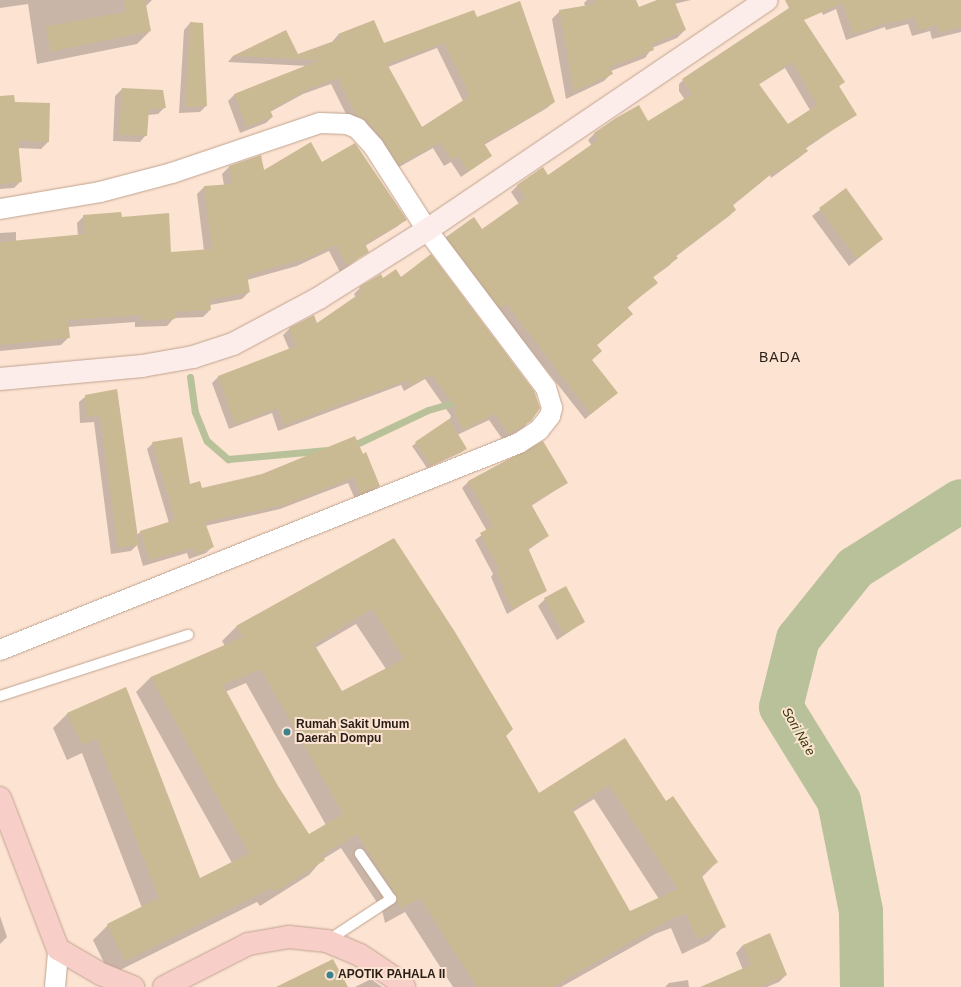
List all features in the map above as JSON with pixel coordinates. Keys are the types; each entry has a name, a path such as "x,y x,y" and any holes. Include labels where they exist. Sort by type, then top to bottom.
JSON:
{"highway":[{"path":"0,798 58,948 101,974 134,987"},
{"path":"164,987 248,944 289,937 328,941 360,955 399,981 404,987"}],"main road":[{"path":"0,380 142,366 193,357 233,344 319,298 427,230 764,0"}],"street":[{"path":"0,209 100,192 172,173 320,123 335,122 357,128 365,136 427,230 546,388 552,408 550,416 539,430 519,443 0,650"},
{"path":"55,987 58,948"}],"lane":[{"path":"0,696 188,635"},
{"path":"328,941 391,899 360,854"}],"building":[{"path":"124,0 145,0 151,31 50,52 46,26 126,12"},
{"path":"594,0 636,0 639,7 657,0 674,0 686,30 652,44 654,50 610,67 613,74 574,91 559,10 595,4"},
{"path":"785,0 961,0 961,27 939,33 937,25 918,30 915,17 893,23 892,21 853,34 843,3 804,20 845,82 839,86 857,115 805,147 808,151 778,172 776,170 733,205 736,210 676,256 678,258 653,277 658,283 627,307 633,314 597,345 602,351 592,360 618,393 591,414 506,304 500,308 446,237 474,217 482,229 526,198 517,185 543,167 548,175 598,140 594,133 616,118 639,105 648,121 692,94 682,79 789,8","holes":["792,62 817,105 788,124 759,84"]},
{"path":"520,1 555,102 484,143 492,156 468,172 458,156 451,160 440,142 399,165 383,139 366,120 356,115 338,78 311,88 270,110 273,117 247,127 234,94 320,60 233,56 286,30 298,54 340,39 338,34 374,20 384,43 474,10 477,17","holes":["444,43 470,96 422,127 387,64"]},
{"path":"190,22 203,23 207,106 185,107"},
{"path":"122,88 163,90 166,108 149,109 147,136 119,135"},
{"path":"14,95 15,102 50,103 49,142 18,141 22,182 0,184 0,96"},
{"path":"311,142 322,162 355,143 407,220 365,244 369,252 347,265 336,245 305,259 247,275 250,292 210,300 211,310 175,312 175,319 142,321 142,315 68,320 70,338 0,345 0,242 85,234 83,215 121,212 122,217 169,213 171,252 212,249 204,186 233,184 229,166 261,155 264,170"},
{"path":"846,188 883,239 857,259 819,208"},
{"path":"431,254 534,391 540,408 531,421 509,434 495,414 463,430 454,412 457,410 432,374 410,386 407,380 284,425 278,408 235,424 218,376 296,346 289,328 314,315 317,323 362,292 359,287 381,274 383,278 396,269 401,277"},
{"path":"117,389 139,545 118,548 100,416 87,417 85,395"},
{"path":"449,419 467,449 431,466 415,442"},
{"path":"355,436 363,454 366,452 380,486 361,494 354,477 287,504 205,522 214,547 195,554 193,548 149,560 140,531 175,520 152,442 182,437 190,484 200,481 202,488 262,474"},
{"path":"543,441 568,483 531,504 549,536 528,548 547,591 513,609 503,592 505,590 496,570 499,569 480,533 493,526 468,481"},
{"path":"394,538 455,632 513,729 506,736 539,793 625,738 666,801 673,796 718,862 701,874 726,927 697,939 686,914 671,919 552,987 477,987 420,898 400,909 396,895 357,834 322,855 325,860 275,892 272,888 125,961 107,924 159,898 97,739 82,745 67,713 126,687 200,878 250,853 229,819 151,677 243,637 236,626","holes":["372,609 404,659 342,691 314,644","261,669 343,814 309,834 278,786 223,685","609,785 678,889 630,911 572,809"]},
{"path":"566,586 585,622 564,634 544,598"},
{"path":"770,933 787,975 759,987 700,987 751,965 743,945"},
{"path":"333,959 348,987 276,987"}],"waterway":[{"path":"190,377 195,412 207,441 228,459 328,450"},
{"path":"350,447 428,410 460,401"},
{"name":"Sori Na'e","path":"862,987 861,911 839,801 781,707 798,639 855,568 961,501"}],"place":[{"name":"Rumah Sakit Umum Daerah Dompu","path":"287,732"},
{"name":"APOTIK PAHALA II","path":"330,975"}],"district":[{"name":"BADA","path":"780,357"}]}
